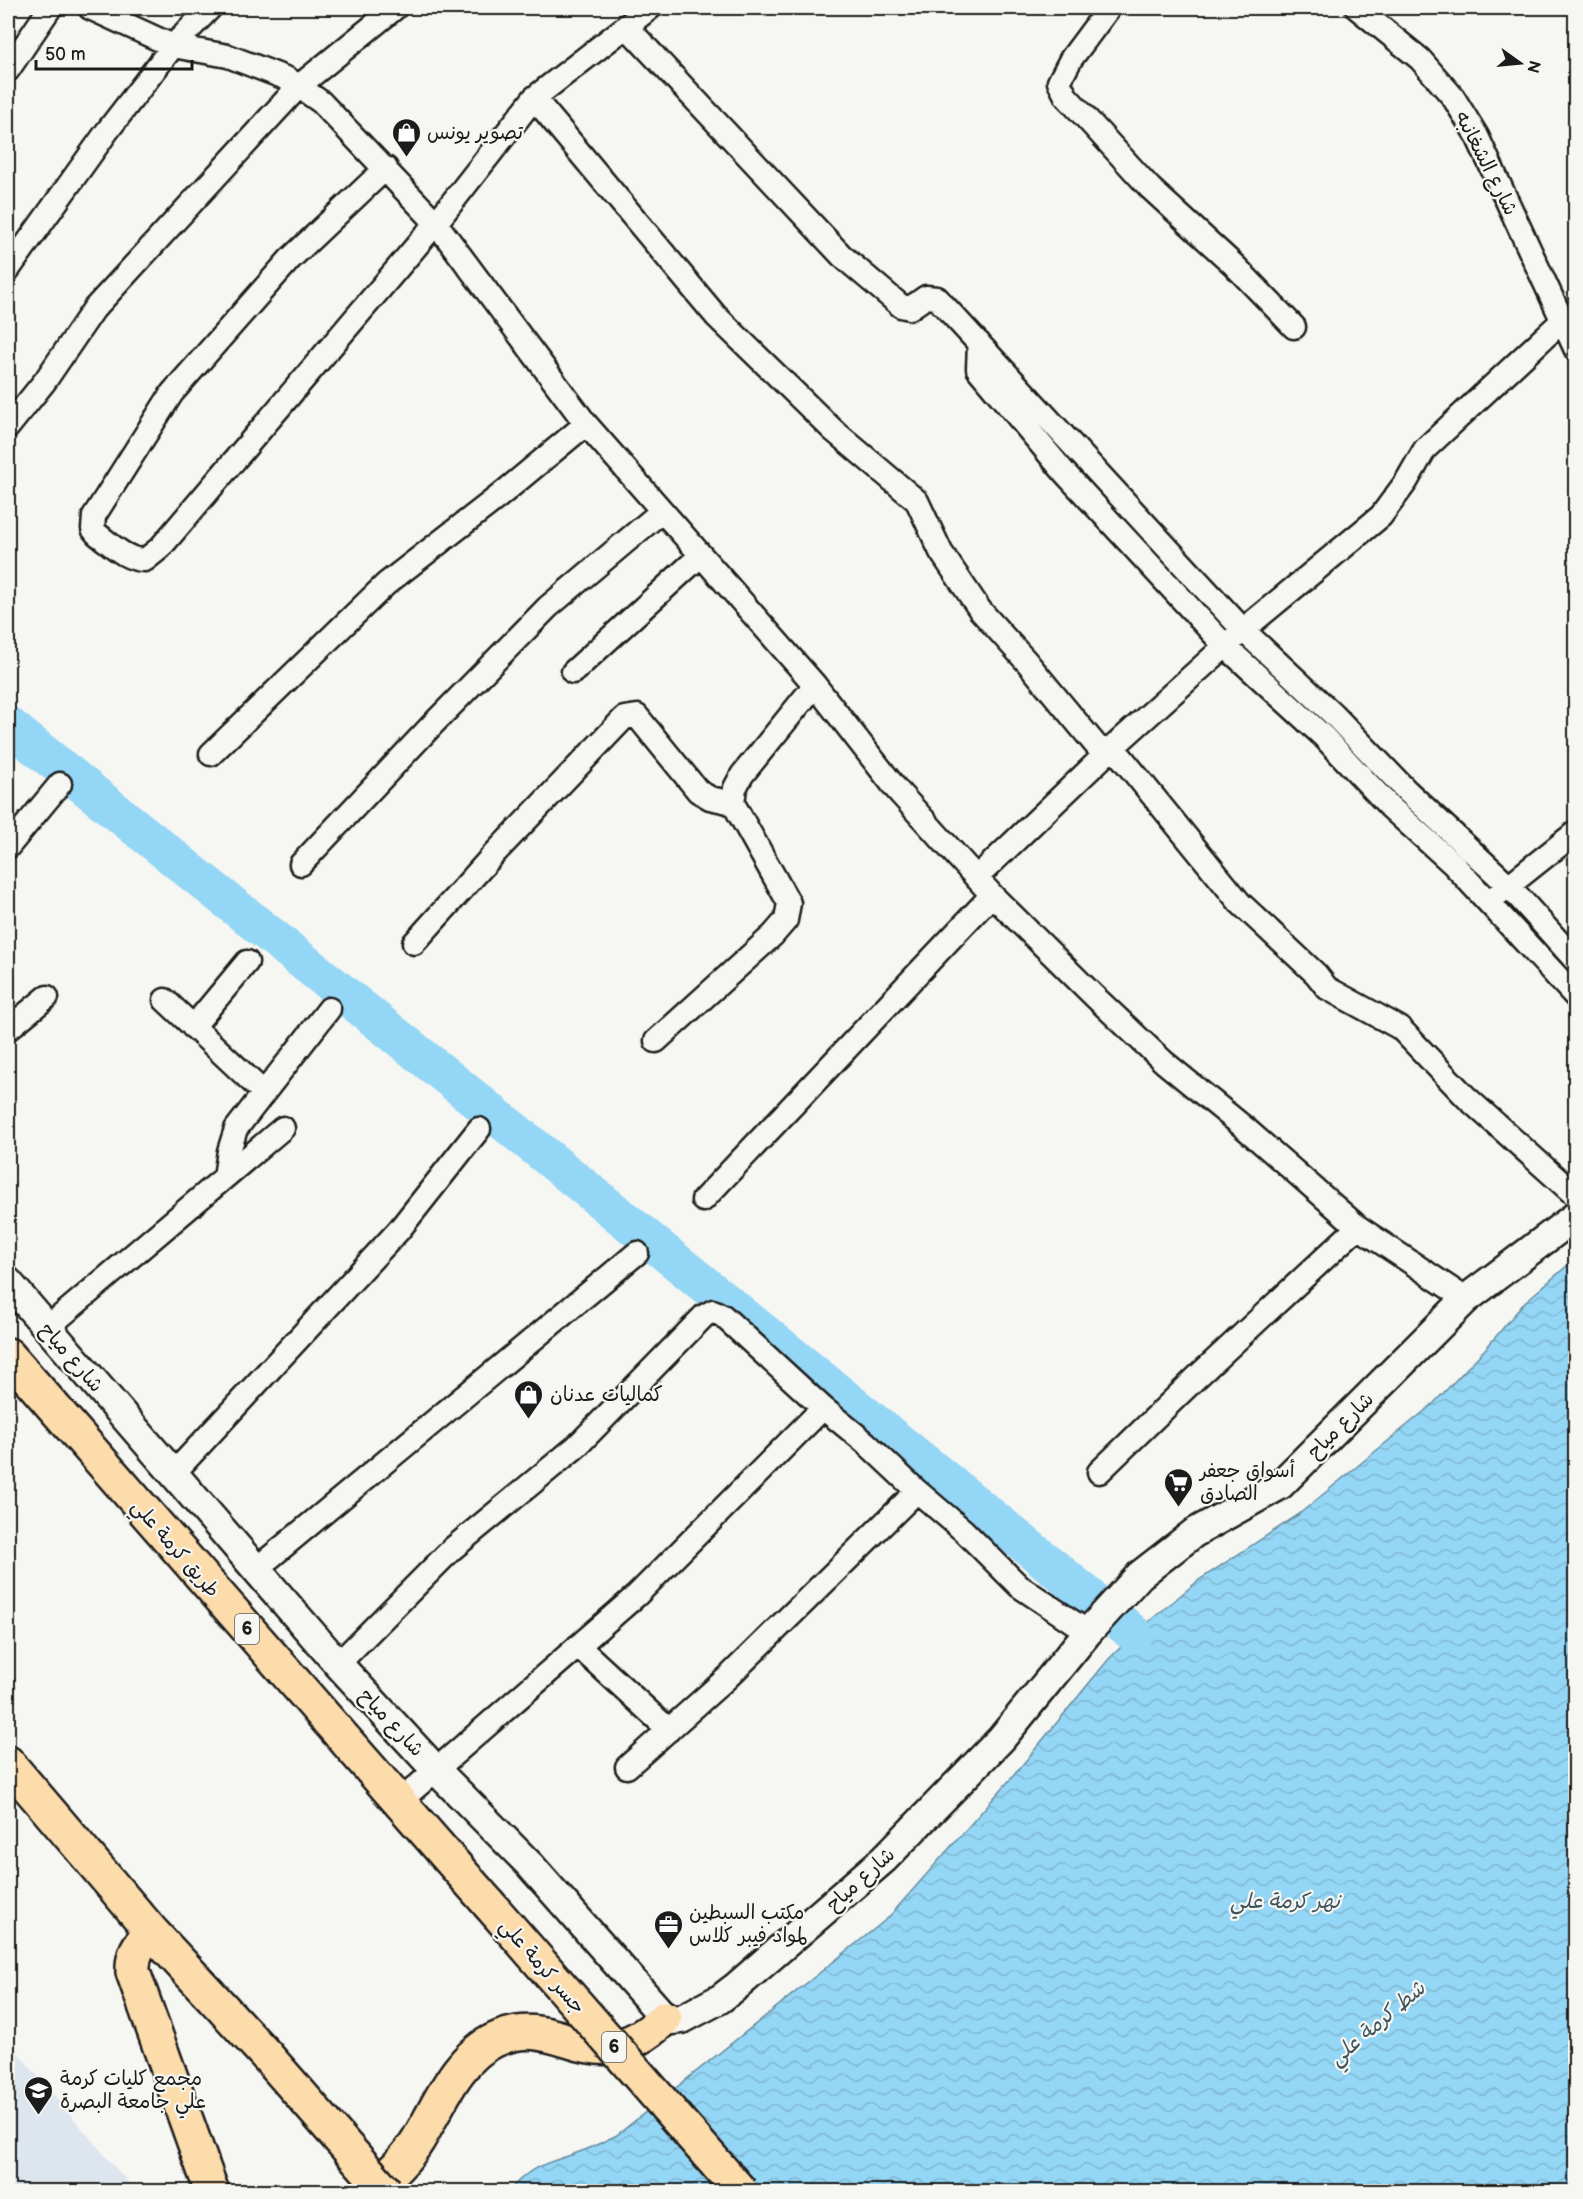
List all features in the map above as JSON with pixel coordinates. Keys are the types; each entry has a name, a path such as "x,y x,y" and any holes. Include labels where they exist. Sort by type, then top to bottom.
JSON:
{"highway":[{"name":"طريق كرمة علي","path":"9,1364 488,1903"},
{"path":"8,1763 152,1932 267,2056 386,2192"},
{"name":"جسر كرمة علي","path":"488,1903 741,2192"},
{"path":"152,1932 137,1949 133,1960 134,1972 212,2192"},
{"path":"368,2192 389,2175 408,2154 449,2084 471,2056 493,2040 506,2035 532,2032 560,2037 586,2047 613,2048 638,2040 665,2018"}],"street":[{"path":"8,70 50,8"},
{"path":"90,8 173,46 228,56 288,79 321,102 436,223 586,424 815,685 897,790 992,895 1164,1062 1246,1129 1358,1227 1466,1299"},
{"path":"8,270 108,130 173,46 210,8"},
{"path":"8,427 45,381 94,309 299,86 395,8"},
{"path":"386,168 290,259 172,393 94,516 93,529 97,534 128,557 145,560 160,548 436,223 534,98 650,8"},
{"path":"1109,8 1071,59 1059,82 1066,96 1150,188 1234,266 1294,327"},
{"name":"شارع الشغانبه","path":"1357,8 1420,59 1453,97 1477,136 1575,350"},
{"path":"626,26 842,256 901,306 910,308 926,297 937,298 1242,630 1334,716 1407,791 1508,885 1575,961"},
{"path":"534,98 716,316 832,430 918,501 941,552 981,610 1099,748 1111,749 1118,753 1240,903 1316,974 1326,988 1400,1028 1466,1097 1575,1196"},
{"path":"976,878 1111,749 1242,630 1381,516 1406,482 1425,449 1563,320"},
{"path":"979,343 978,369 1064,472 1225,646 1323,736 1390,807 1453,864 1575,997"},
{"path":"211,754 386,584 498,497 586,424"},
{"path":"1064,472 1082,455"},
{"path":"301,864 433,724 548,607 662,511"},
{"path":"573,672 700,556"},
{"path":"656,1041 773,935 786,920 789,903 733,803 735,788 742,775 815,685"},
{"path":"414,943 495,852 624,718 637,716 698,791 710,798 733,803"},
{"path":"8,847 60,784"},
{"path":"1489,902 1575,832"},
{"path":"703,1200 992,895"},
{"path":"193,1027 247,962"},
{"path":"8,1029 47,997"},
{"path":"165,1000 264,1092"},
{"path":"225,1177 229,1151 236,1129 329,1009"},
{"path":"46,1328 283,1128"},
{"path":"173,1474 399,1230 479,1129"},
{"name":"شارع مياح","path":"8,1282 338,1664 436,1770 530,1864 665,2018 671,2020 682,2019 720,1999 884,1859 1001,1739 1088,1632 1140,1575 1194,1533 1280,1485 1466,1299 1575,1216"},
{"path":"1099,1472 1358,1227"},
{"path":"255,1570 638,1253"},
{"path":"338,1664 453,1549 577,1446 704,1316 713,1311 723,1316 865,1442 964,1531 1019,1586 1088,1632"},
{"path":"399,1802 637,1595 824,1408"},
{"path":"627,1767 728,1678 917,1491"},
{"path":"578,1646 669,1730"}],"shaded area":[{"name":"مجمع كليات كرمة علي جامعة البصرة","path":"8,2041 135,2191 8,2191"}],"water":[{"name":"نهر كرمة علي","path":"1575,1259 1575,2191 508,2192 534,2169 617,2135 888,1918 1014,1775 1108,1660 1134,1634 1199,1580 1298,1515 1433,1404 1487,1347 1525,1302"}],"waterway":[{"path":"8,725 541,1152 1090,1597"},
{"path":"1119,1621 1134,1634"}],"place":[{"name":"تصوير يونس","path":"406,158"},
{"name":"كماليات عدنان","path":"529,1420"},
{"name":"أسواق جعفر الصادق","path":"1179,1508"},
{"name":"مكتب السبطين لمواد فيبر كلاس","path":"668,1950"},
{"name":"مجمع كليات كرمة علي جامعة البصرة","path":"39,2116"}],"water label":[{"name":"شط كرمة علي","path":"1377,2023"}]}
